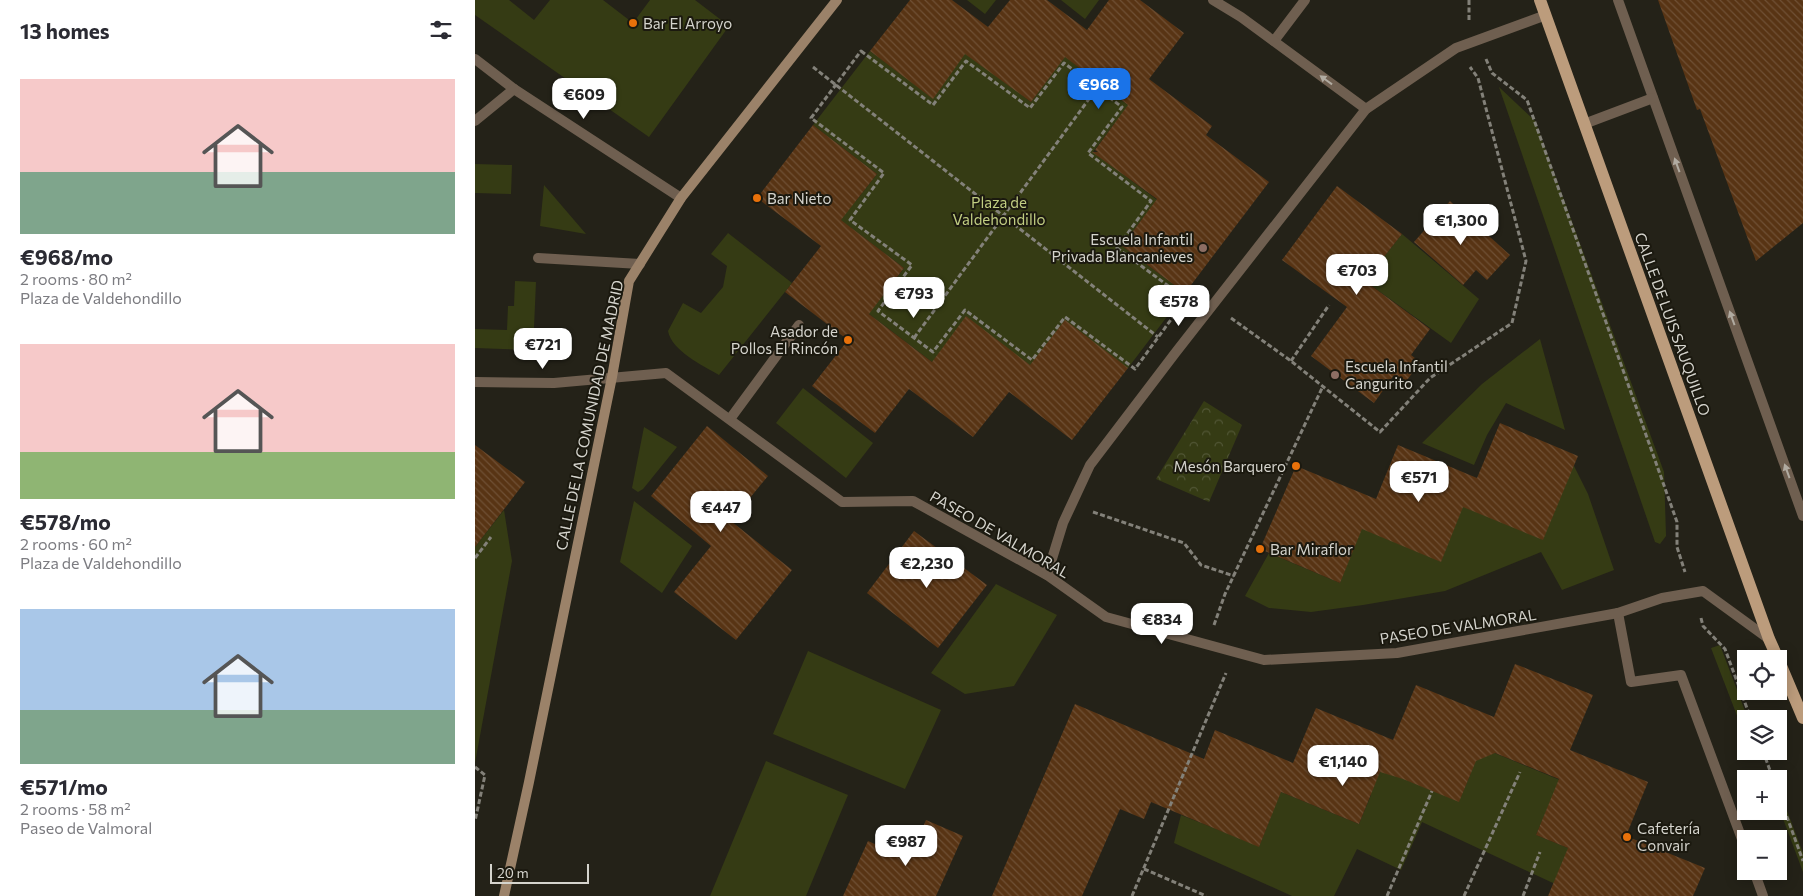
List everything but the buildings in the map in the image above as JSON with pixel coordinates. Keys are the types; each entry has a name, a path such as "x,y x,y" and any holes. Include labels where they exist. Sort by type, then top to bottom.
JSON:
{"main road":[{"name":"CALLE DE LUIS SAUQUILLO","path":"1540,0 1774,650"},
{"name":"CALLE DE LUIS SAUQUILLO","path":"1787,677 1800,702 1803,718"}],"street":[{"name":"CALLE DE LA COMUNIDAD DE MADRID","path":"504,896 612,377 629,281 681,198 837,0"},
{"path":"1274,41 1305,0"},
{"path":"1618,0 1803,516"},
{"path":"1215,1 1241,17 1366,109"},
{"path":"1047,575 1063,523 1090,466 1176,352 1366,109 1456,48 1546,15"},
{"path":"475,59 515,89 681,198"},
{"path":"475,121 515,89"},
{"path":"1584,124 1653,98"},
{"path":"538,258 640,264"},
{"path":"730,419 799,325"},
{"name":"PASEO DE VALMORAL","path":"475,382 554,383 666,373 843,502 913,501 1047,575 1105,617 1265,660 1397,654 1618,613 1662,598 1703,592 1769,639"},
{"path":"1618,613 1631,682 1681,675 1739,830"},
{"path":"1757,880 1763,896"}],"path":[{"path":"1469,0 1469,21 1492,73 1527,100 1677,522 1677,548 1703,626 1725,649 1748,710"},
{"path":"1213,305 1291,361 1380,432 1430,378 1512,323 1526,261 1478,78 1456,48"},
{"path":"861,51 933,105 966,61 1030,108 1064,63 1123,107 1087,154 1151,201 1117,248 1186,299 1135,369 1065,316 1032,360 965,310 933,352 878,311 912,266 850,220 884,173 811,118 836,85 861,51"},
{"path":"795,52 1176,352"},
{"path":"914,338 1097,88"},
{"path":"1291,361 1329,305"},
{"path":"1207,645 1225,594 1323,386"},
{"path":"1071,504 1184,543 1201,565 1234,576"},
{"path":"475,558 491,536"},
{"path":"1132,896 1235,652"},
{"path":"475,767 485,775 475,821"},
{"path":"1463,896 1520,772"},
{"path":"1387,896 1432,790"},
{"path":"1787,817 1803,861"},
{"path":"1523,896 1540,852"},
{"path":"1144,869 1206,896"}],"green space":[{"path":"475,0 509,0 534,20 550,0 603,0 633,23 650,0 695,0 729,26 649,137 475,15"},
{"path":"967,0 996,0 985,14"},
{"path":"1061,0 1099,0 1085,19"},
{"name":"Plaza de Valdehondillo","path":"959,48 1031,102 1051,75 1055,49 1136,111 1122,130 1114,124 1093,152 1164,205 1142,219 1122,246 1185,293 1128,368 1038,371 940,368 860,307 884,295 904,268 834,215 856,201 877,174 813,125 870,51 933,98"},
{"path":"1499,87 1535,121 1664,472 1666,536 1660,544 1655,542"},
{"path":"475,164 512,165 511,194 475,193"},
{"path":"544,185 586,234 540,226"},
{"path":"728,233 792,283 719,375 681,351 675,345 668,331 683,303 701,313 723,287 727,266 711,254"},
{"path":"1402,234 1479,299 1451,343 1365,281"},
{"path":"515,281 536,282 533,350 475,348 475,329 507,330 508,306 514,306"},
{"path":"1540,339 1565,430 1506,403 1487,435 1474,465 1422,443 1482,384"},
{"path":"803,388 873,443 846,478 776,423"},
{"path":"1204,401 1242,425 1209,502 1156,479"},
{"path":"644,427 677,447 643,489 638,492 632,488"},
{"path":"1574,466 1588,494 1614,570 1562,590 1541,552 1445,591 1363,605 1311,612 1269,608 1245,596 1269,553 1340,583 1351,524"},
{"path":"634,501 692,546 662,593 620,562"},
{"path":"504,510 512,561 475,763 475,547"},
{"path":"996,584 1057,615 1014,686 965,694 931,673"},
{"path":"1720,645 1737,690 1737,700 1741,700 1745,710 1737,710 1737,716 1711,648"},
{"path":"808,651 941,710 905,789 773,734"},
{"path":"1463,740 1577,787 1549,805 1536,835 1632,874 1553,883 1422,822 1401,870 1357,849 1334,896 1292,896 1174,843 1181,815 1259,846 1271,817 1264,785 1359,824 1371,795 1363,762 1459,801 1471,773"},
{"path":"766,761 848,795 806,896 710,896"},
{"path":"1787,811 1803,853 1803,872 1784,820 1787,820"}],"place":[{"name":"Bar El Arroyo","path":"633,23"},
{"name":"Bar Nieto","path":"757,198"},
{"name":"Escuela Infantil Privada Blancanieves","path":"1203,248"},
{"name":"Asador de Pollos El Rincón","path":"848,340"},
{"name":"Escuela Infantil Cangurito","path":"1335,375"},
{"name":"Mesón Barquero","path":"1296,466"},
{"name":"Bar Miraflor","path":"1260,549"},
{"name":"Cafetería Convair","path":"1627,837"}]}
